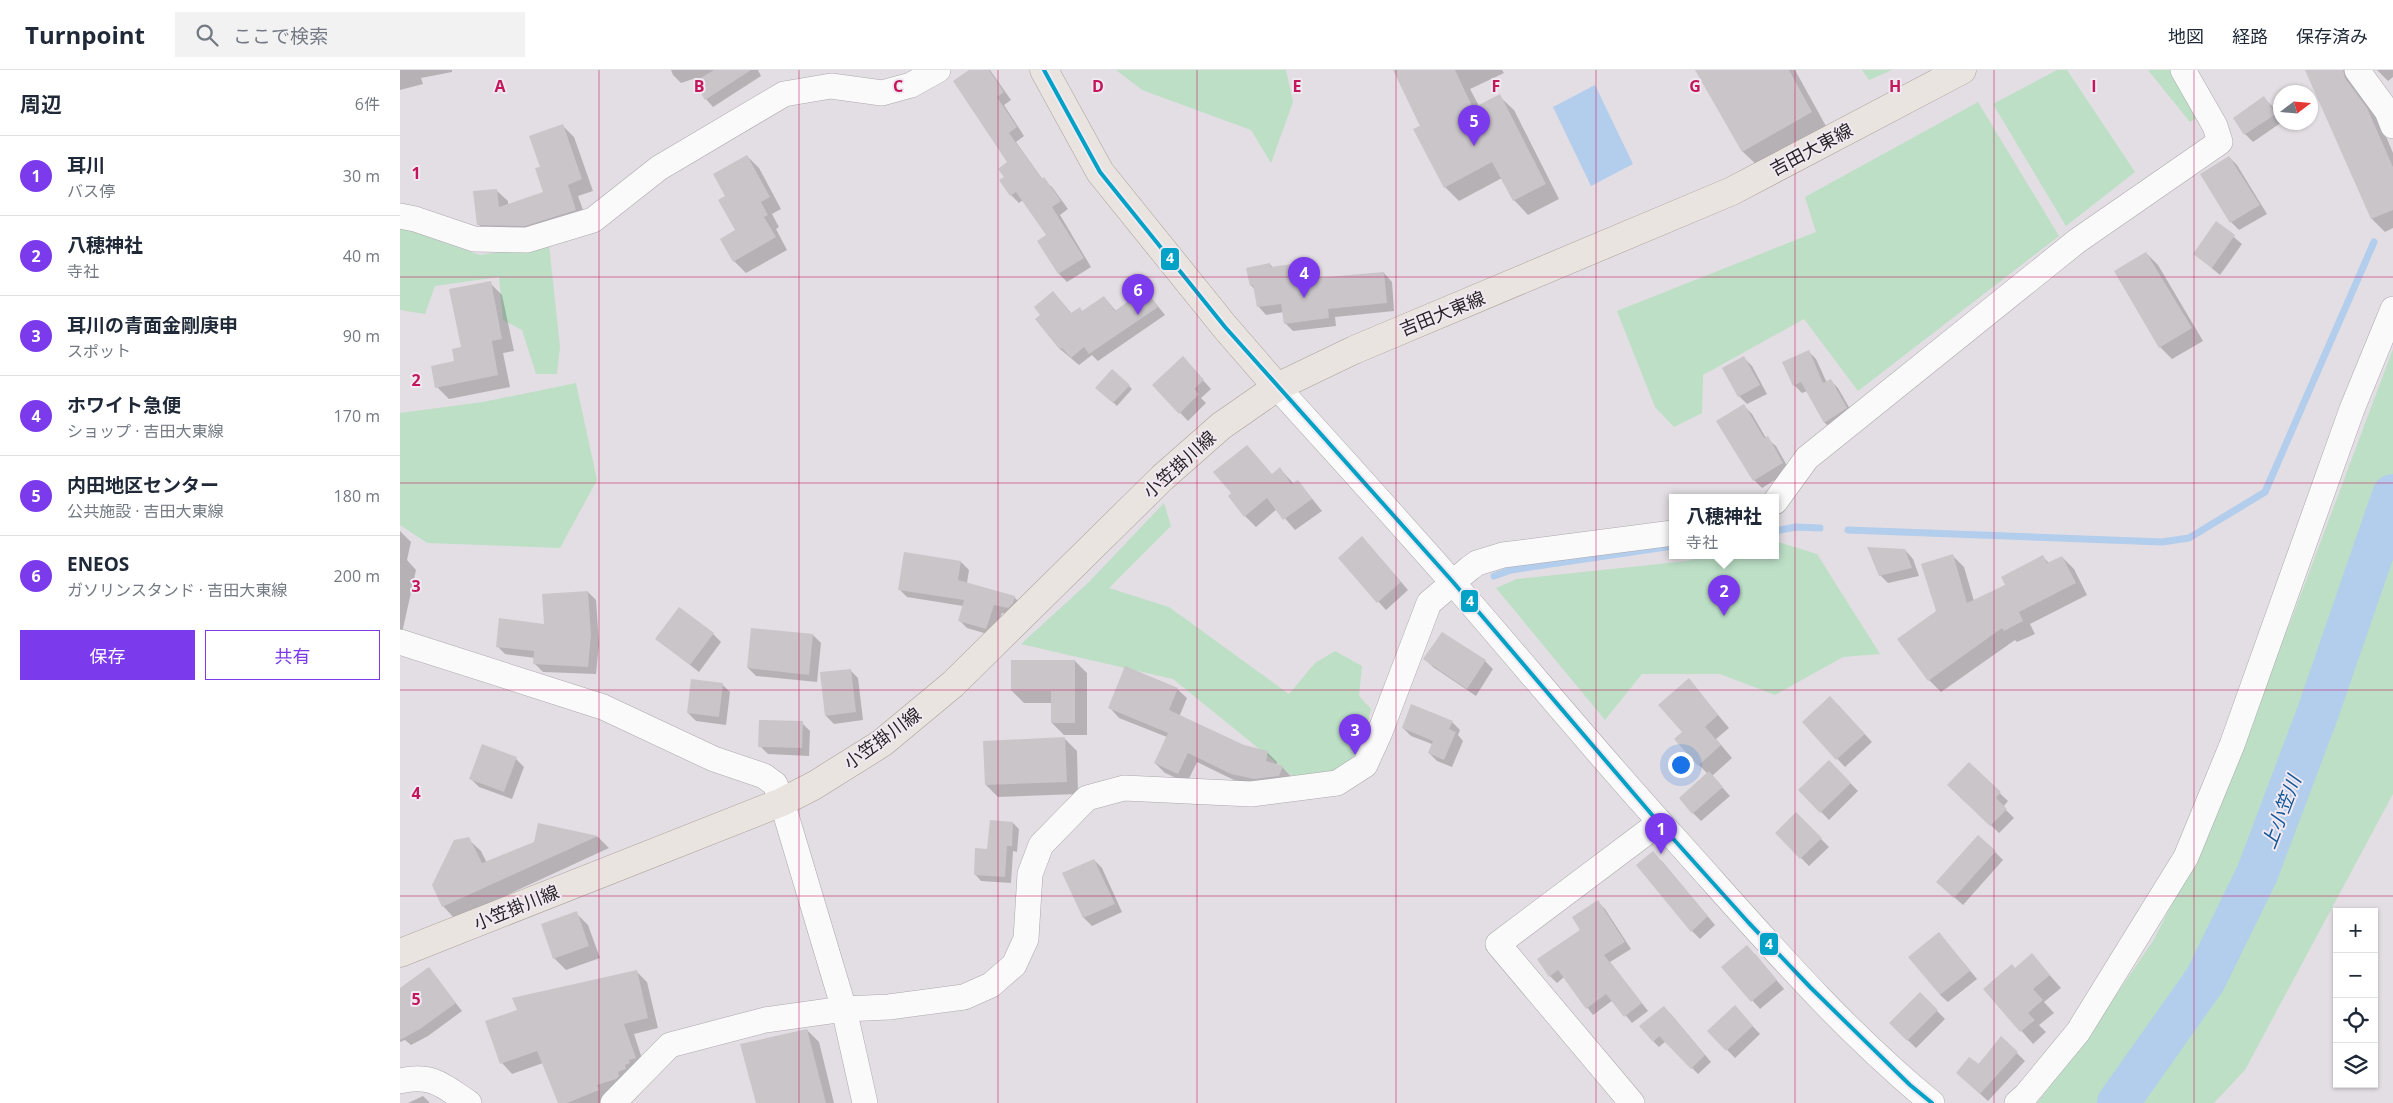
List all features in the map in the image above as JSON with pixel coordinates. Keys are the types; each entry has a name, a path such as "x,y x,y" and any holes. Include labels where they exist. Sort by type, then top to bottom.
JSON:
{"main road":[{"path":"1044,70 1100,172 1225,327 1277,387"},
{"name":"吉田大東線","path":"1277,387 1354,350 1732,191 1962,70"},
{"name":"小笠掛川線","path":"400,953 782,802 815,785 882,743 953,684 1162,478 1221,426 1277,387"}],"street":[{"path":"400,216 415,219 474,239 527,240 592,220 659,168 784,94 830,86 882,93 911,85 938,70"},
{"path":"1779,496 1807,458 2077,241 2220,142 2216,126 2183,70"},
{"path":"2357,70 2386,111 2393,126"},
{"path":"2017,1103 2078,1032 2186,858 2232,745 2352,409 2393,309"},
{"path":"1277,387 1453,582 1659,823 1810,987 1910,1085 1932,1103"},
{"path":"613,1103 670,1046 765,1020 844,1009 889,1007 964,997 991,985 1014,965 1026,939 1030,874 1041,845 1087,798 1124,788 1251,794 1337,783 1365,765 1380,732 1430,603 1477,563 1503,555 1669,533"},
{"path":"400,642 603,706 714,759 764,776 775,784 844,1009 865,1103"},
{"path":"1632,1103 1498,944 1659,823"},
{"path":"400,1081 427,1078 442,1084 469,1103"}],"green space":[{"path":"1116,70 1286,70 1293,102 1271,163 1251,130 1142,90"},
{"path":"1862,70 1892,70 1869,80"},
{"path":"2057,70 2067,70 2135,172 2066,226 1993,104"},
{"path":"2148,70 2170,70 2200,116 2190,122"},
{"path":"1978,102 2059,236 1858,391 1804,319 1703,375 1702,413 1674,427 1655,407 1617,311 1816,232 1805,197"},
{"path":"400,227 480,255 549,245 560,347 557,374 536,374 522,330 503,320 499,277 435,286 425,314 400,310"},
{"path":"2393,349 2393,794 2245,1070 2214,1103 2037,1103 2084,1042 2153,941 2179,890 2292,618"},
{"path":"576,383 597,480 560,548 427,543 400,525 400,413 483,402"},
{"path":"1164,503 1171,526 1109,588 1169,607 1289,694 1315,663 1335,651 1362,666 1359,696 1371,709 1364,735 1356,751 1351,759 1338,770 1295,778 1173,679 1021,644 1089,582"},
{"path":"1779,542 1817,554 1880,654 1843,657 1775,695 1720,674 1642,674 1605,720 1496,588 1517,579 1695,559 1779,559"}],"water":[{"path":"1595,85 1633,164 1591,186 1553,107"}],"building":[{"path":"714,70 751,70 705,100 694,82"},
{"path":"969,70 989,70 1004,92 997,97 1017,127 1009,133 1042,179 1044,177 1061,201 1052,207 1084,258 1058,274 1037,241 1046,235 1016,192 1010,196 999,180 1004,177 998,169 1007,162 953,81"},
{"path":"1393,70 1455,70 1473,108 1500,94 1546,184 1513,201 1492,162 1444,188 1413,129 1420,126"},
{"path":"1695,70 1789,70 1812,112 1742,152"},
{"path":"2305,70 2343,70 2345,78 2367,108 2393,167 2393,210 2371,219 2318,99 2318,85 2312,85"},
{"path":"2264,96 2273,110 2273,116 2244,135 2233,118"},
{"path":"563,124 582,179 568,185 576,210 525,226 477,225 473,191 497,189 499,207 543,192 535,168 540,167 529,136"},
{"path":"747,155 770,197 761,202 768,215 764,217 776,237 733,262 720,239 735,230 718,200 725,196 713,174"},
{"path":"2229,156 2260,205 2230,223 2200,174"},
{"path":"2216,221 2235,235 2212,268 2193,254"},
{"path":"2146,252 2192,328 2159,348 2114,271"},
{"path":"1306,262 1308,272 1315,271 1316,278 1384,272 1387,303 1328,309 1329,318 1284,324 1281,304 1257,307 1253,285 1250,286 1246,268 1270,263 1271,267"},
{"path":"491,281 502,339 492,341 498,375 435,388 431,366 454,361 452,349 461,347 449,289"},
{"path":"1145,289 1158,307 1089,354 1084,347 1071,358 1062,348 1060,350 1035,319 1040,315 1034,307 1053,291 1071,313 1080,307 1082,311 1104,296 1115,311"},
{"path":"1809,350 1823,383 1831,379 1847,408 1824,423 1801,382 1793,386 1782,362"},
{"path":"1183,356 1204,380 1194,389 1199,394 1179,414 1152,385"},
{"path":"1744,356 1760,385 1738,397 1722,368"},
{"path":"1112,369 1130,385 1113,403 1095,388"},
{"path":"1744,404 1764,438 1768,436 1783,463 1753,481 1716,421"},
{"path":"1247,445 1272,474 1280,467 1291,484 1298,480 1312,499 1283,520 1267,498 1244,517 1228,496 1231,493 1213,472"},
{"path":"1362,536 1401,582 1377,603 1338,558"},
{"path":"1867,547 1905,549 1912,568 1879,576"},
{"path":"904,552 961,561 958,580 1015,596 1013,603 1008,608 994,605 986,629 958,621 964,600 898,590"},
{"path":"1953,554 1967,603 2005,585 2001,577 2043,555 2047,563 2062,556 2076,583 2019,612 2023,621 2004,631 2002,628 1928,681 1897,639 1936,611 1921,564"},
{"path":"588,591 591,635 588,667 533,664 534,651 496,647 499,618 544,624 542,594"},
{"path":"679,607 714,633 690,665 655,639"},
{"path":"751,628 813,634 809,675 747,668"},
{"path":"1442,632 1486,660 1467,689 1423,659"},
{"path":"1011,660 1075,660 1075,723 1051,723 1051,691 1011,691"},
{"path":"1125,666 1178,688 1169,710 1244,745 1268,751 1266,761 1283,766 1279,776 1254,779 1231,774 1188,753 1178,774 1154,763 1168,733 1108,708"},
{"path":"851,669 856,712 825,716 820,672"},
{"path":"1689,678 1718,715 1705,727 1721,745 1698,766 1674,739 1682,732 1658,705"},
{"path":"691,679 723,683 719,717 687,713"},
{"path":"1830,696 1865,734 1836,760 1802,722"},
{"path":"1411,704 1453,721 1449,729 1456,732 1444,760 1428,753 1433,741 1402,728"},
{"path":"759,720 803,721 802,748 758,747"},
{"path":"1065,737 1067,782 985,785 983,741"},
{"path":"482,744 517,757 504,792 469,779"},
{"path":"1829,760 1851,783 1820,813 1798,790"},
{"path":"1969,762 2001,792 1996,798 2007,809 1990,826 1947,785"},
{"path":"1709,771 1723,787 1692,814 1679,798"},
{"path":"1796,812 1822,838 1800,859 1775,833"},
{"path":"990,820 1013,822 1012,846 1007,846 1005,877 974,875 975,848 987,849"},
{"path":"538,823 598,836 442,907 432,885 454,840 469,837 482,863 534,842"},
{"path":"1978,835 1996,851 1954,898 1936,882"},
{"path":"1653,851 1708,916 1691,932 1636,865"},
{"path":"1094,859 1115,904 1083,918 1062,873"},
{"path":"1598,900 1625,942 1604,955 1642,1003 1624,1017 1606,994 1586,1009 1558,970 1549,977 1537,959 1580,930 1572,917"},
{"path":"577,911 589,946 553,959 541,924"},
{"path":"1939,932 1970,971 1940,995 1908,957"},
{"path":"1747,945 1777,980 1751,1002 1721,967"},
{"path":"2032,953 2050,975 2033,989 2043,1000 2028,1013 2035,1020 2020,1032 1983,989 2012,964 2015,968"},
{"path":"429,967 456,1003 420,1029 400,1040 400,988"},
{"path":"637,970 648,1018 624,1024 636,1058 629,1060 630,1063 625,1065 626,1069 618,1072 619,1076 616,1079 597,1085 599,1090 567,1103 558,1103 537,1051 500,1064 485,1021 517,1010 512,998"},
{"path":"1920,992 1938,1010 1907,1041 1889,1023"},
{"path":"1735,1005 1753,1026 1726,1051 1707,1031"},
{"path":"1664,1006 1705,1055 1691,1069 1659,1036 1653,1042 1639,1026"},
{"path":"807,1029 826,1103 756,1103 740,1044"},
{"path":"2001,1036 2018,1052 1980,1094 1956,1073 1969,1057 1979,1064"}],"waterway":[{"path":"1848,530 2162,542 2189,538 2265,492 2374,242"},
{"name":"上小笠川","path":"2118,1103 2205,980 2257,874 2318,712 2393,495"},
{"path":"1779,530 1796,527 1820,528"},
{"path":"1494,576 1511,570 1669,547"}],"transit line":[{"name":"4","path":"1044,70 1100,172 1225,327 1453,582 1659,823 1748,922 1810,987 1910,1085 1932,1103"}],"place":[{"name":"内田地区センター","path":"1474,146"},
{"name":"ホワイト急便","path":"1304,298"},
{"name":"ENEOS","path":"1138,315"},
{"name":"八穂神社","path":"1724,616"},
{"name":"耳川の青面金剛庚申","path":"1355,755"},
{"name":"耳川","path":"1661,854"}]}
